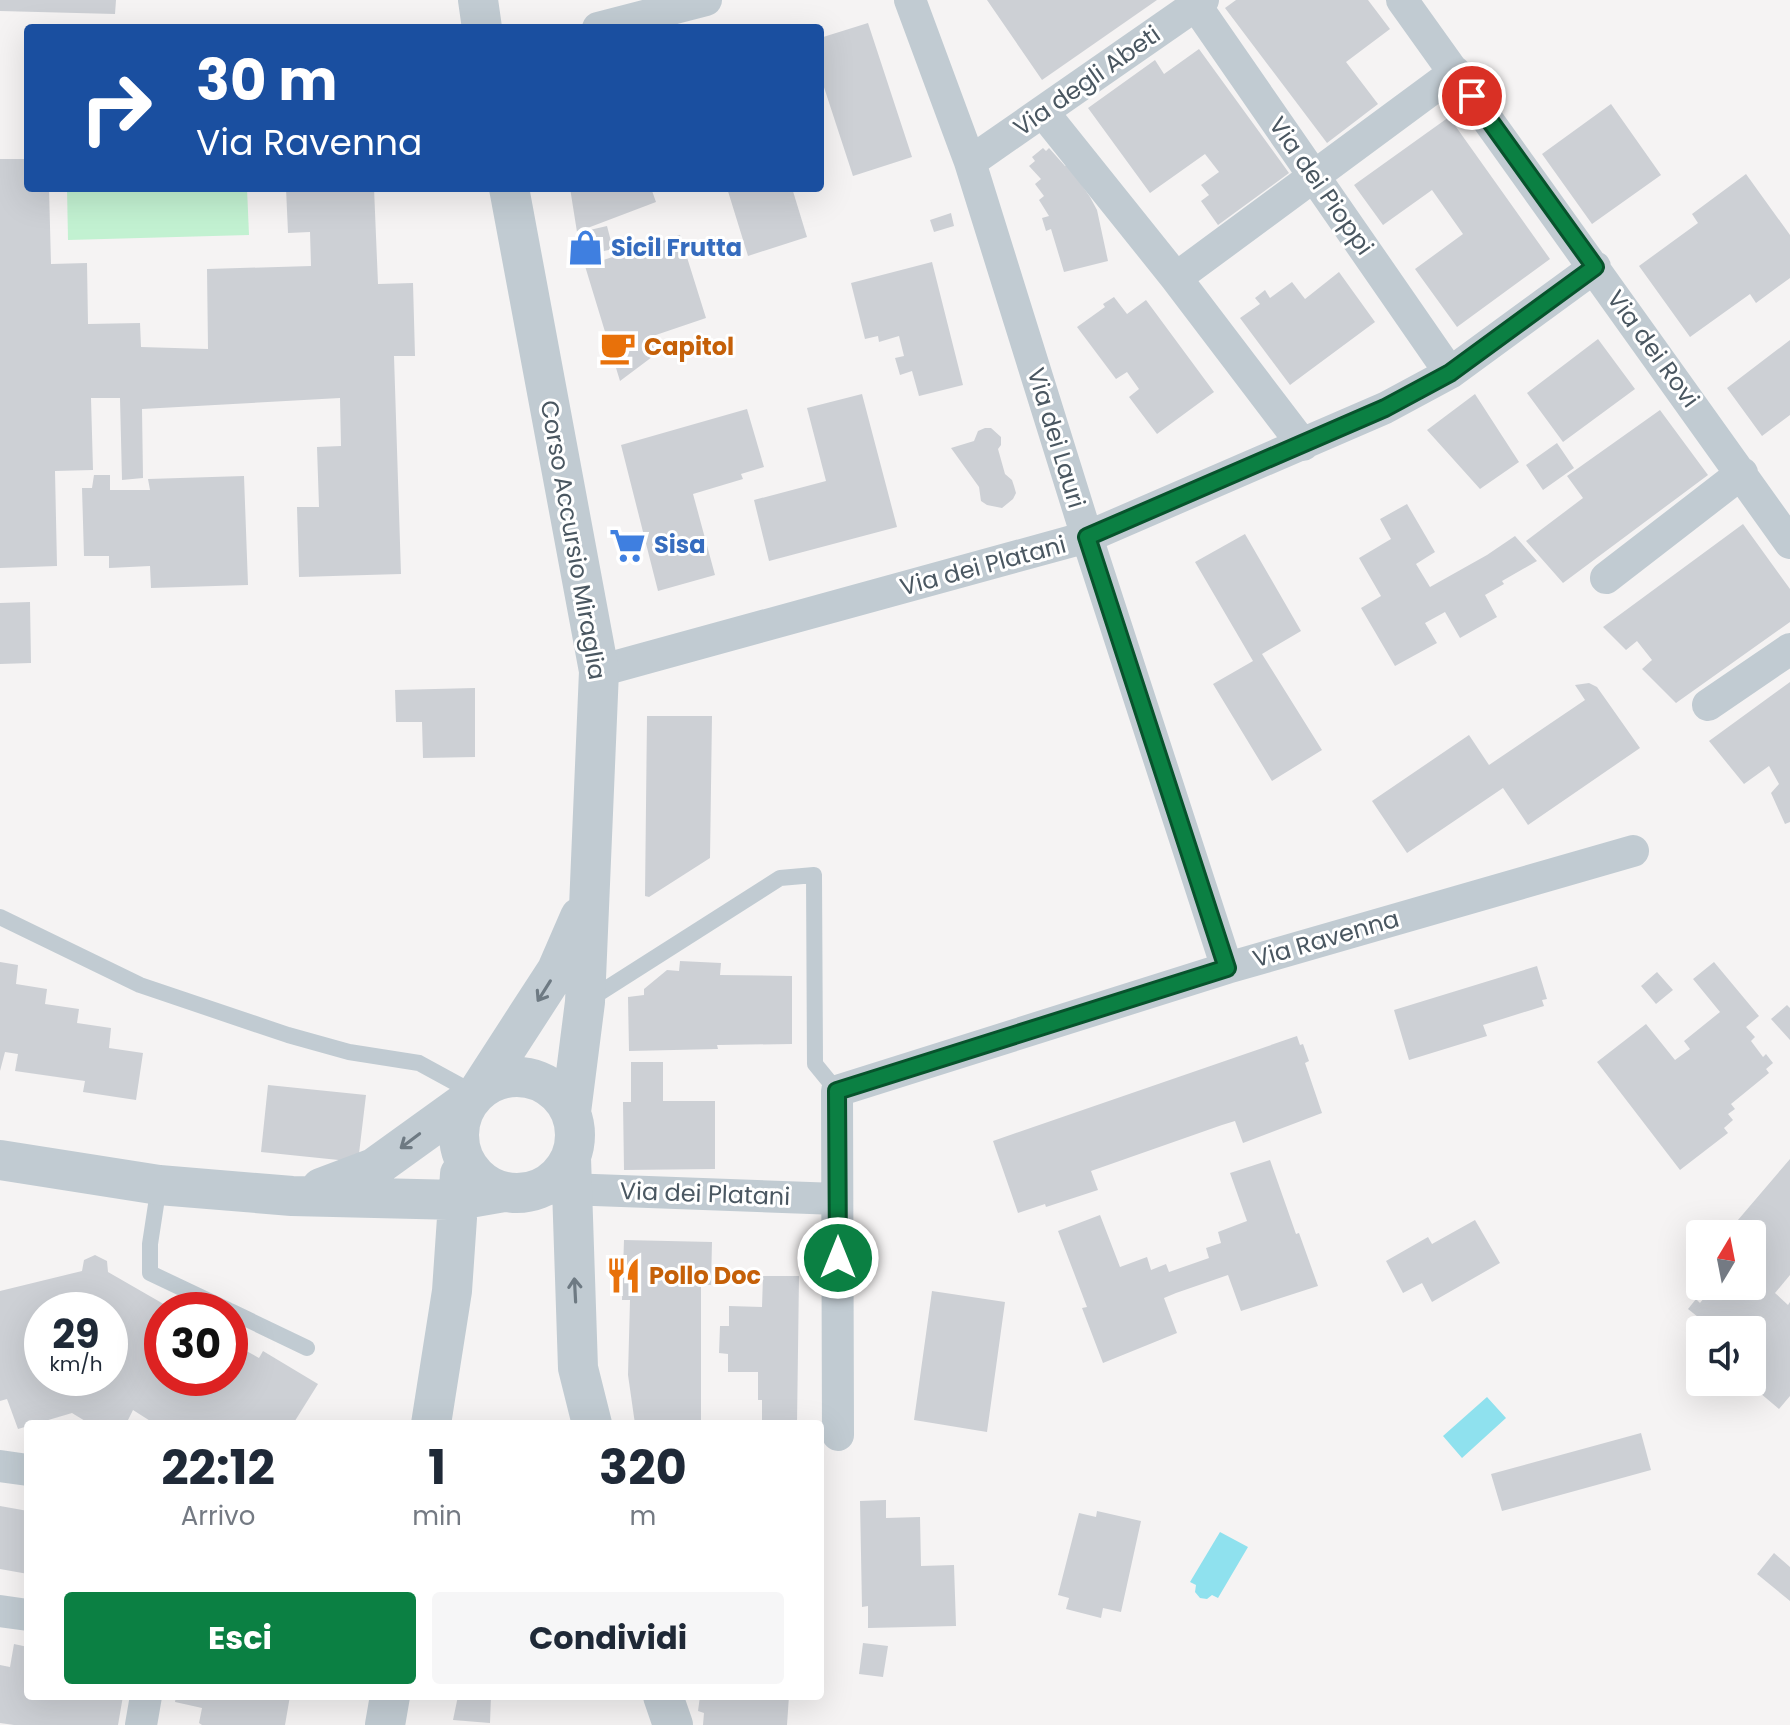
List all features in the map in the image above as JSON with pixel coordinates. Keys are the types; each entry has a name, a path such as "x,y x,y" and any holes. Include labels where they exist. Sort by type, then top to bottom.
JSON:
{"street":[{"path":"478,0 481,24"},
{"path":"613,24 706,0"},
{"name":"Via dei Lauri","path":"910,0 970,162 1087,537 1227,968"},
{"name":"Via dei Rovi","path":"1402,0 1790,543"},
{"name":"Via degli Abeti","path":"970,162 1197,2"},
{"name":"Via dei Pioppi","path":"1197,2 1450,373"},
{"path":"1176,278 1455,72"},
{"path":"1043,112 1176,278 1303,445"},
{"name":"Corso Accursio Miraglia","path":"510,192 599,671 585,1002 571,1112"},
{"name":"Via dei Platani","path":"599,671 1087,537 1385,408 1450,373 1595,267"},
{"path":"1606,578 1742,473"},
{"path":"1708,705 1790,649"},
{"name":"Via Ravenna","path":"837,1091 1227,968 1633,851"},
{"path":"432,1420 452,1291 460,1121 557,970 589,895"},
{"path":"292,1196 347,1180 374,1168 491,1083 506,1077 530,1078 552,1087 571,1112 576,1143 541,1185 482,1228 465,1257 452,1291"},
{"path":"837,1091 838,1435"},
{"path":"461,1150 476,1177 541,1185"},
{"path":"0,1160 159,1185 292,1196 458,1200 541,1185"},
{"path":"541,1185 591,1420"},
{"name":"Via dei Platani","path":"541,1185 837,1199"},
{"path":"0,1466 24,1469"},
{"path":"0,1611 24,1614"},
{"path":"141,1725 145,1700"},
{"path":"385,1725 389,1700"},
{"path":"664,1700 673,1725"}],"lane":[{"path":"585,1002 780,878 814,875 815,1064 837,1091"},
{"path":"0,917 140,985 319,1044 419,1063 476,1094"},
{"path":"159,1185 150,1244 150,1273 190,1292"},
{"path":"248,1320 307,1348"}],"green space":[{"path":"67,192 247,192 249,235 68,240"}],"water":[{"path":"1487,1397 1506,1418 1462,1458 1443,1436"},
{"path":"1220,1532 1248,1547 1218,1598 1212,1595 1207,1599 1200,1598 1195,1592 1196,1585 1190,1582"}],"building":[{"path":"0,0 116,0 115,14 0,11"},
{"path":"987,0 1157,0 1042,80"},
{"path":"1236,0 1368,0 1390,29 1346,62 1378,104 1327,143 1225,8"},
{"path":"868,23 912,157 853,176 824,87 824,37"},
{"path":"1199,49 1289,173 1218,225 1201,201 1209,195 1201,185 1219,172 1205,154 1150,193 1088,108 1155,60 1164,74"},
{"path":"1611,104 1661,175 1592,224 1542,154"},
{"path":"1449,117 1550,259 1457,327 1415,269 1463,234 1432,190 1383,225 1354,185"},
{"path":"1043,148 1046,151 1049,148 1065,166 1068,165 1090,197 1097,210 1108,261 1064,272 1051,229 1046,231 1042,218 1049,216 1039,200 1044,196 1035,184 1041,179 1029,166 1035,161 1032,157"},
{"path":"0,159 24,159 24,192 49,192 51,264 87,263 88,324 140,323 141,347 208,349 207,269 311,266 310,232 288,233 286,192 374,192 378,284 413,283 415,356 394,356 401,574 299,577 297,507 319,507 317,447 341,446 340,398 142,409 143,478 122,480 120,398 91,398 93,470 55,471 57,566 0,568"},
{"path":"1746,174 1790,235 1790,278 1756,303 1750,294 1690,337 1639,266 1698,223 1692,214"},
{"path":"571,192 652,192 656,202 577,232"},
{"path":"728,192 793,192 807,237 748,256"},
{"path":"951,213 954,226 934,232 930,220"},
{"path":"607,226 613,249 586,255 581,232"},
{"path":"680,235 706,318 650,337 656,354 620,381 585,266"},
{"path":"932,262 963,385 919,396 912,371 900,375 895,358 904,356 899,336 879,342 878,336 865,339 851,283"},
{"path":"1339,272 1375,322 1290,385 1240,318 1260,304 1255,298 1265,290 1270,298 1292,282 1305,299"},
{"path":"1114,297 1127,314 1146,300 1214,392 1157,434 1129,397 1139,389 1127,372 1116,379 1077,327"},
{"path":"1598,339 1635,389 1563,442 1527,393"},
{"path":"1790,340 1790,415 1762,436 1727,388"},
{"path":"862,394 897,527 769,561 754,500 826,481 807,408"},
{"path":"1475,394 1519,462 1480,489 1427,430"},
{"path":"747,409 764,467 741,474 743,479 693,494 715,575 658,591 621,445"},
{"path":"1660,410 1708,475 1563,583 1526,541 1583,498 1567,476"},
{"path":"991,428 1001,437 998,449 1005,474 1012,480 1016,493 1002,508 981,501 979,487 951,448 974,441 978,431"},
{"path":"1557,443 1574,468 1543,490 1526,465"},
{"path":"94,475 110,475 110,490 150,490 148,479 244,476 248,585 151,588 150,566 109,568 109,556 84,556 82,488 92,488"},
{"path":"1407,504 1435,552 1416,564 1430,587 1515,536 1537,561 1502,581 1504,584 1485,595 1497,617 1460,638 1445,612 1425,623 1437,643 1395,666 1361,608 1381,596 1359,558 1391,539 1380,519"},
{"path":"1743,524 1790,589 1790,622 1676,703 1642,669 1652,660 1637,641 1626,650 1603,627"},
{"path":"1245,534 1301,631 1262,654 1322,750 1272,781 1213,684 1253,661 1195,562"},
{"path":"30,602 31,663 0,664 0,603"},
{"path":"1790,682 1790,822 1785,824 1771,793 1779,784 1769,766 1744,784 1709,741"},
{"path":"1589,683 1597,687 1640,748 1528,825 1503,788 1407,853 1372,801 1469,735 1489,765 1585,700 1575,685"},
{"path":"475,688 475,757 423,758 422,722 396,722 395,690"},
{"path":"647,716 712,716 710,858 649,897 645,896"},
{"path":"680,961 721,963 720,975 792,976 792,1044 629,1051 628,997 644,995 644,989 667,970 679,971"},
{"path":"0,962 18,965 16,984 47,989 45,1004 79,1009 77,1023 111,1028 109,1048 143,1053 136,1100 83,1092 85,1081 15,1071 18,1054 5,1052 0,1071"},
{"path":"1714,962 1759,1016 1746,1027 1755,1037 1751,1041 1763,1057 1766,1054 1773,1063 1766,1069 1769,1073 1731,1104 1735,1109 1728,1114 1733,1120 1724,1128 1728,1133 1680,1170 1597,1062 1646,1024 1675,1060 1690,1049 1684,1041 1720,1012 1693,979"},
{"path":"1537,966 1547,999 1542,1000 1544,1006 1483,1025 1487,1036 1409,1060 1394,1010"},
{"path":"1657,972 1673,990 1656,1004 1641,986"},
{"path":"1787,1005 1790,1008 1790,1040 1771,1019"},
{"path":"1297,1036 1309,1061 1305,1063 1322,1113 1243,1143 1235,1121 1222,1125 1091,1171 1098,1190 1018,1213 993,1141"},
{"path":"631,1062 663,1062 663,1101 715,1101 715,1169 624,1170 623,1102 631,1102"},
{"path":"268,1085 366,1095 358,1162 261,1152"},
{"path":"1790,1159 1790,1275 1775,1293 1788,1305 1790,1302 1790,1396 1779,1409 1764,1396 1766,1396 1766,1316 1697,1316 1688,1309 1695,1300 1700,1303 1702,1300 1766,1300 1766,1220 1738,1220"},
{"path":"1270,1160 1318,1286 1241,1311 1228,1275 1176,1293 1164,1298 1177,1333 1103,1363 1082,1308 1087,1307 1058,1231 1100,1215 1120,1267 1147,1257 1151,1270 1166,1264 1169,1272 1209,1258 1206,1248 1221,1243 1218,1232 1247,1221 1230,1173"},
{"path":"1475,1220 1500,1263 1432,1302 1422,1283 1403,1293 1386,1261 1428,1237 1432,1244"},
{"path":"624,1240 712,1242 711,1285 701,1285 701,1420 634,1420 628,1375 630,1300 622,1300"},
{"path":"95,1255 107,1261 108,1272 144,1293 144,1396 248,1396 248,1352 259,1358 263,1351 318,1384 296,1420 149,1420 133,1410 128,1420 83,1420 72,1413 48,1420 24,1420 24,1427 18,1429 7,1399 0,1401 0,1291 82,1271 84,1260"},
{"path":"763,1276 799,1276 797,1420 762,1420 758,1372 728,1372 728,1354 719,1353 720,1326 729,1326 729,1306 762,1307"},
{"path":"932,1291 1005,1302 987,1432 914,1420"},
{"path":"1641,1433 1651,1470 1502,1511 1491,1474"},
{"path":"886,1500 886,1518 920,1517 921,1566 954,1565 956,1626 868,1628 868,1606 862,1607 860,1501"},
{"path":"0,1506 24,1510 24,1573 0,1569"},
{"path":"1097,1511 1141,1521 1121,1612 1103,1608 1101,1618 1066,1609 1069,1598 1058,1595 1079,1513 1096,1517"},
{"path":"1774,1553 1790,1567 1790,1601 1757,1574"},
{"path":"863,1643 888,1646 883,1677 859,1674"},
{"path":"14,1644 24,1646 24,1700 122,1700 118,1725 0,1723 0,1665 10,1667"},
{"path":"289,1700 285,1725 202,1725 199,1723 202,1708 175,1702"},
{"path":"457,1700 491,1700 490,1723 453,1720"},
{"path":"699,1700 789,1700 787,1725 703,1725 704,1713 698,1711"}],"place":[{"name":"Sicil Frutta","path":"585,248"},
{"name":"Capitol","path":"618,347"},
{"name":"Sisa","path":"628,545"},
{"name":"Pollo Doc","path":"623,1276"}],"route":[{"path":"838,1258 837,1091 1227,968 1087,537 1385,408 1450,373 1595,267 1472,96"}]}
